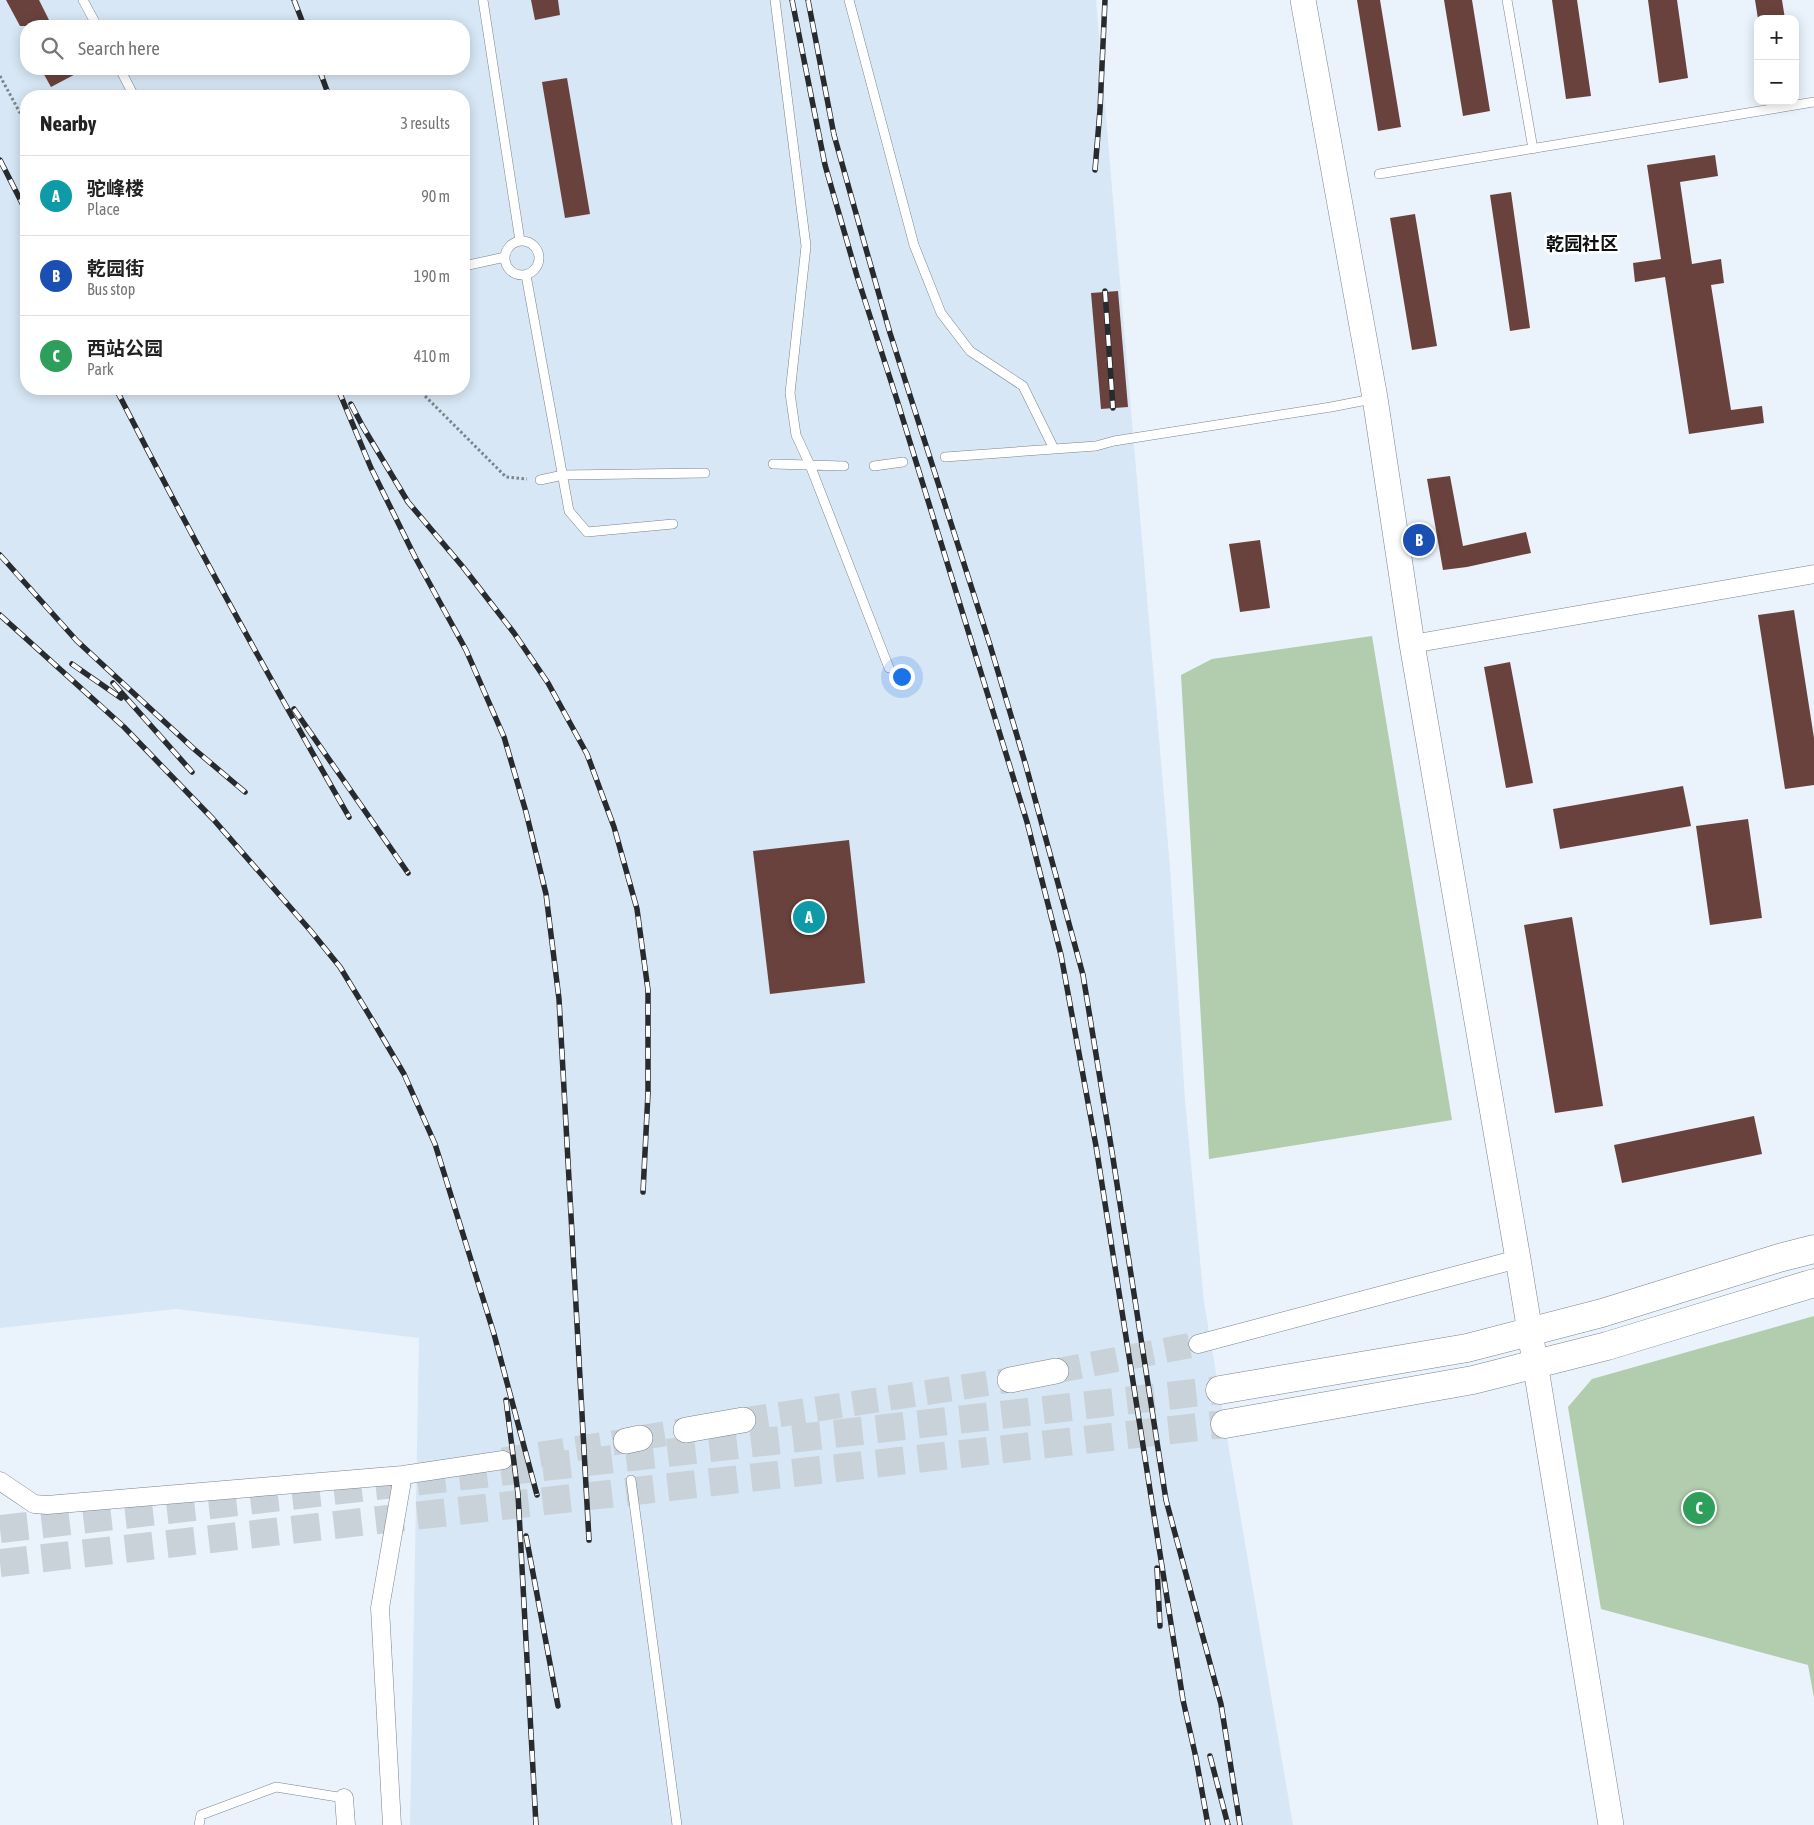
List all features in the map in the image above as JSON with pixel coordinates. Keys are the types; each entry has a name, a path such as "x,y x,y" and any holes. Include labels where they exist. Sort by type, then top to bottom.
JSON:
{"main road":[{"path":"1220,1390 1467,1348 1602,1313 1814,1249"},
{"path":"1225,1424 1473,1380 1607,1346 1814,1283"}],"street":[{"path":"1302,0 1375,398 1412,644 1518,1258 1611,1825"},
{"path":"1412,644 1814,574"},
{"path":"1198,1344 1518,1258"},
{"path":"1010,1380 1056,1371"},
{"path":"686,1430 743,1420"},
{"path":"0,1481 34,1504 48,1505 403,1475 503,1460"},
{"path":"392,1825 380,1608 403,1475"},
{"path":"344,1798 346,1825"}],"lane":[{"path":"83,0 94,20"},
{"path":"483,0 520,241"},
{"path":"775,0 806,246 790,393 796,435 810,465 889,668"},
{"path":"850,0 914,245 941,313 970,351 1023,386 1054,449"},
{"path":"1508,0 1533,149"},
{"path":"123,75 131,90"},
{"path":"1379,174 1814,102"},
{"path":"520,241 526,241 536,248 539,253 539,263 532,272 526,275 519,275 509,269 505,258 506,252 510,247 515,242 520,241"},
{"path":"470,265 505,258"},
{"path":"526,275 569,511 587,532 673,524"},
{"path":"945,456 1096,446 1114,441 1332,407 1375,398"},
{"path":"874,466 903,462"},
{"path":"773,464 844,466"},
{"path":"540,480 563,475 705,473"},
{"path":"631,1480 676,1825"},
{"path":"199,1825 200,1815 276,1787 344,1798"}],"path":[{"path":"0,76 20,113"},
{"path":"424,395 506,477 540,480"}],"shaded area":[{"path":"0,0 1096,0 1170,867 1185,1100 1204,1302 1293,1825 410,1825 419,1338 176,1309 0,1328"}],"green space":[{"path":"1372,636 1452,1120 1209,1159 1181,675 1212,659"},
{"path":"1814,1316 1814,1698 1808,1665 1601,1609 1568,1407 1592,1379"}],"building":[{"path":"6,0 39,0 49,20 20,20 20,26"},
{"path":"531,0 558,0 560,15 535,20"},
{"path":"1357,0 1380,0 1401,127 1378,131"},
{"path":"1444,0 1472,0 1490,111 1463,116"},
{"path":"1552,0 1577,0 1591,96 1566,99"},
{"path":"1648,0 1677,0 1688,78 1659,83"},
{"path":"1755,0 1782,0 1784,15 1757,15"},
{"path":"44,75 74,75 51,87"},
{"path":"567,78 590,214 565,218 542,82"},
{"path":"1715,155 1718,176 1680,182 1692,264 1721,259 1724,283 1711,285 1731,410 1762,406 1764,423 1689,434 1665,277 1635,282 1633,263 1661,259 1647,165"},
{"path":"1511,192 1530,328 1510,331 1490,195"},
{"path":"1415,214 1437,346 1412,350 1390,218"},
{"path":"1118,291 1128,407 1101,409 1091,293"},
{"path":"1450,476 1463,546 1526,532 1531,553 1467,567 1443,570 1427,479"},
{"path":"1260,540 1270,608 1240,612 1229,544"},
{"path":"1794,610 1814,738 1814,785 1785,789 1758,615"},
{"path":"1510,662 1533,783 1506,788 1484,667"},
{"path":"1683,786 1691,826 1560,849 1553,809"},
{"path":"1748,819 1762,918 1710,925 1696,826"},
{"path":"849,840 865,983 770,994 753,851"},
{"path":"1572,917 1603,1106 1555,1113 1524,925"},
{"path":"1754,1116 1762,1154 1622,1183 1614,1145"}],"tunnel":[{"path":"1056,1371 1198,1344"},
{"path":"743,1420 1010,1380"},
{"path":"0,1529 1220,1390"},
{"path":"0,1563 1225,1424"},
{"path":"640,1438 686,1430"},
{"path":"503,1460 626,1441"}],"railway":[{"path":"294,0 302,20"},
{"path":"792,0 825,165 857,276 1027,822 1061,955 1096,1146 1183,1700 1208,1825"},
{"path":"808,0 834,135 866,249 890,333 990,645 1026,766 1083,975 1166,1500 1221,1704 1240,1825"},
{"path":"1095,170 1105,0"},
{"path":"321,75 327,90"},
{"path":"0,160 20,199"},
{"path":"1105,291 1113,408"},
{"path":"119,395 230,604 349,817"},
{"path":"341,395 371,468 415,557 466,650 504,737 526,812 546,894 559,999 589,1540"},
{"path":"351,404 408,502 463,567 514,633 548,683 587,754 614,827 637,909 648,990 648,1093 643,1192"},
{"path":"0,555 77,641 194,749 245,792"},
{"path":"0,615 124,727 213,819 340,967 404,1074 435,1144 494,1334 537,1495"},
{"path":"72,664 121,698"},
{"path":"113,683 192,772"},
{"path":"294,709 408,873"},
{"path":"506,1400 518,1494 536,1825"},
{"path":"526,1536 558,1706"},
{"path":"1157,1568 1160,1626"},
{"path":"1210,1756 1228,1825"}],"place":[{"name":"乾园街","path":"1419,540"},
{"name":"驼峰楼","path":"809,917"},
{"name":"西站公园","path":"1699,1508"}],"district":[{"name":"乾园社区","path":"1582,244"}]}
